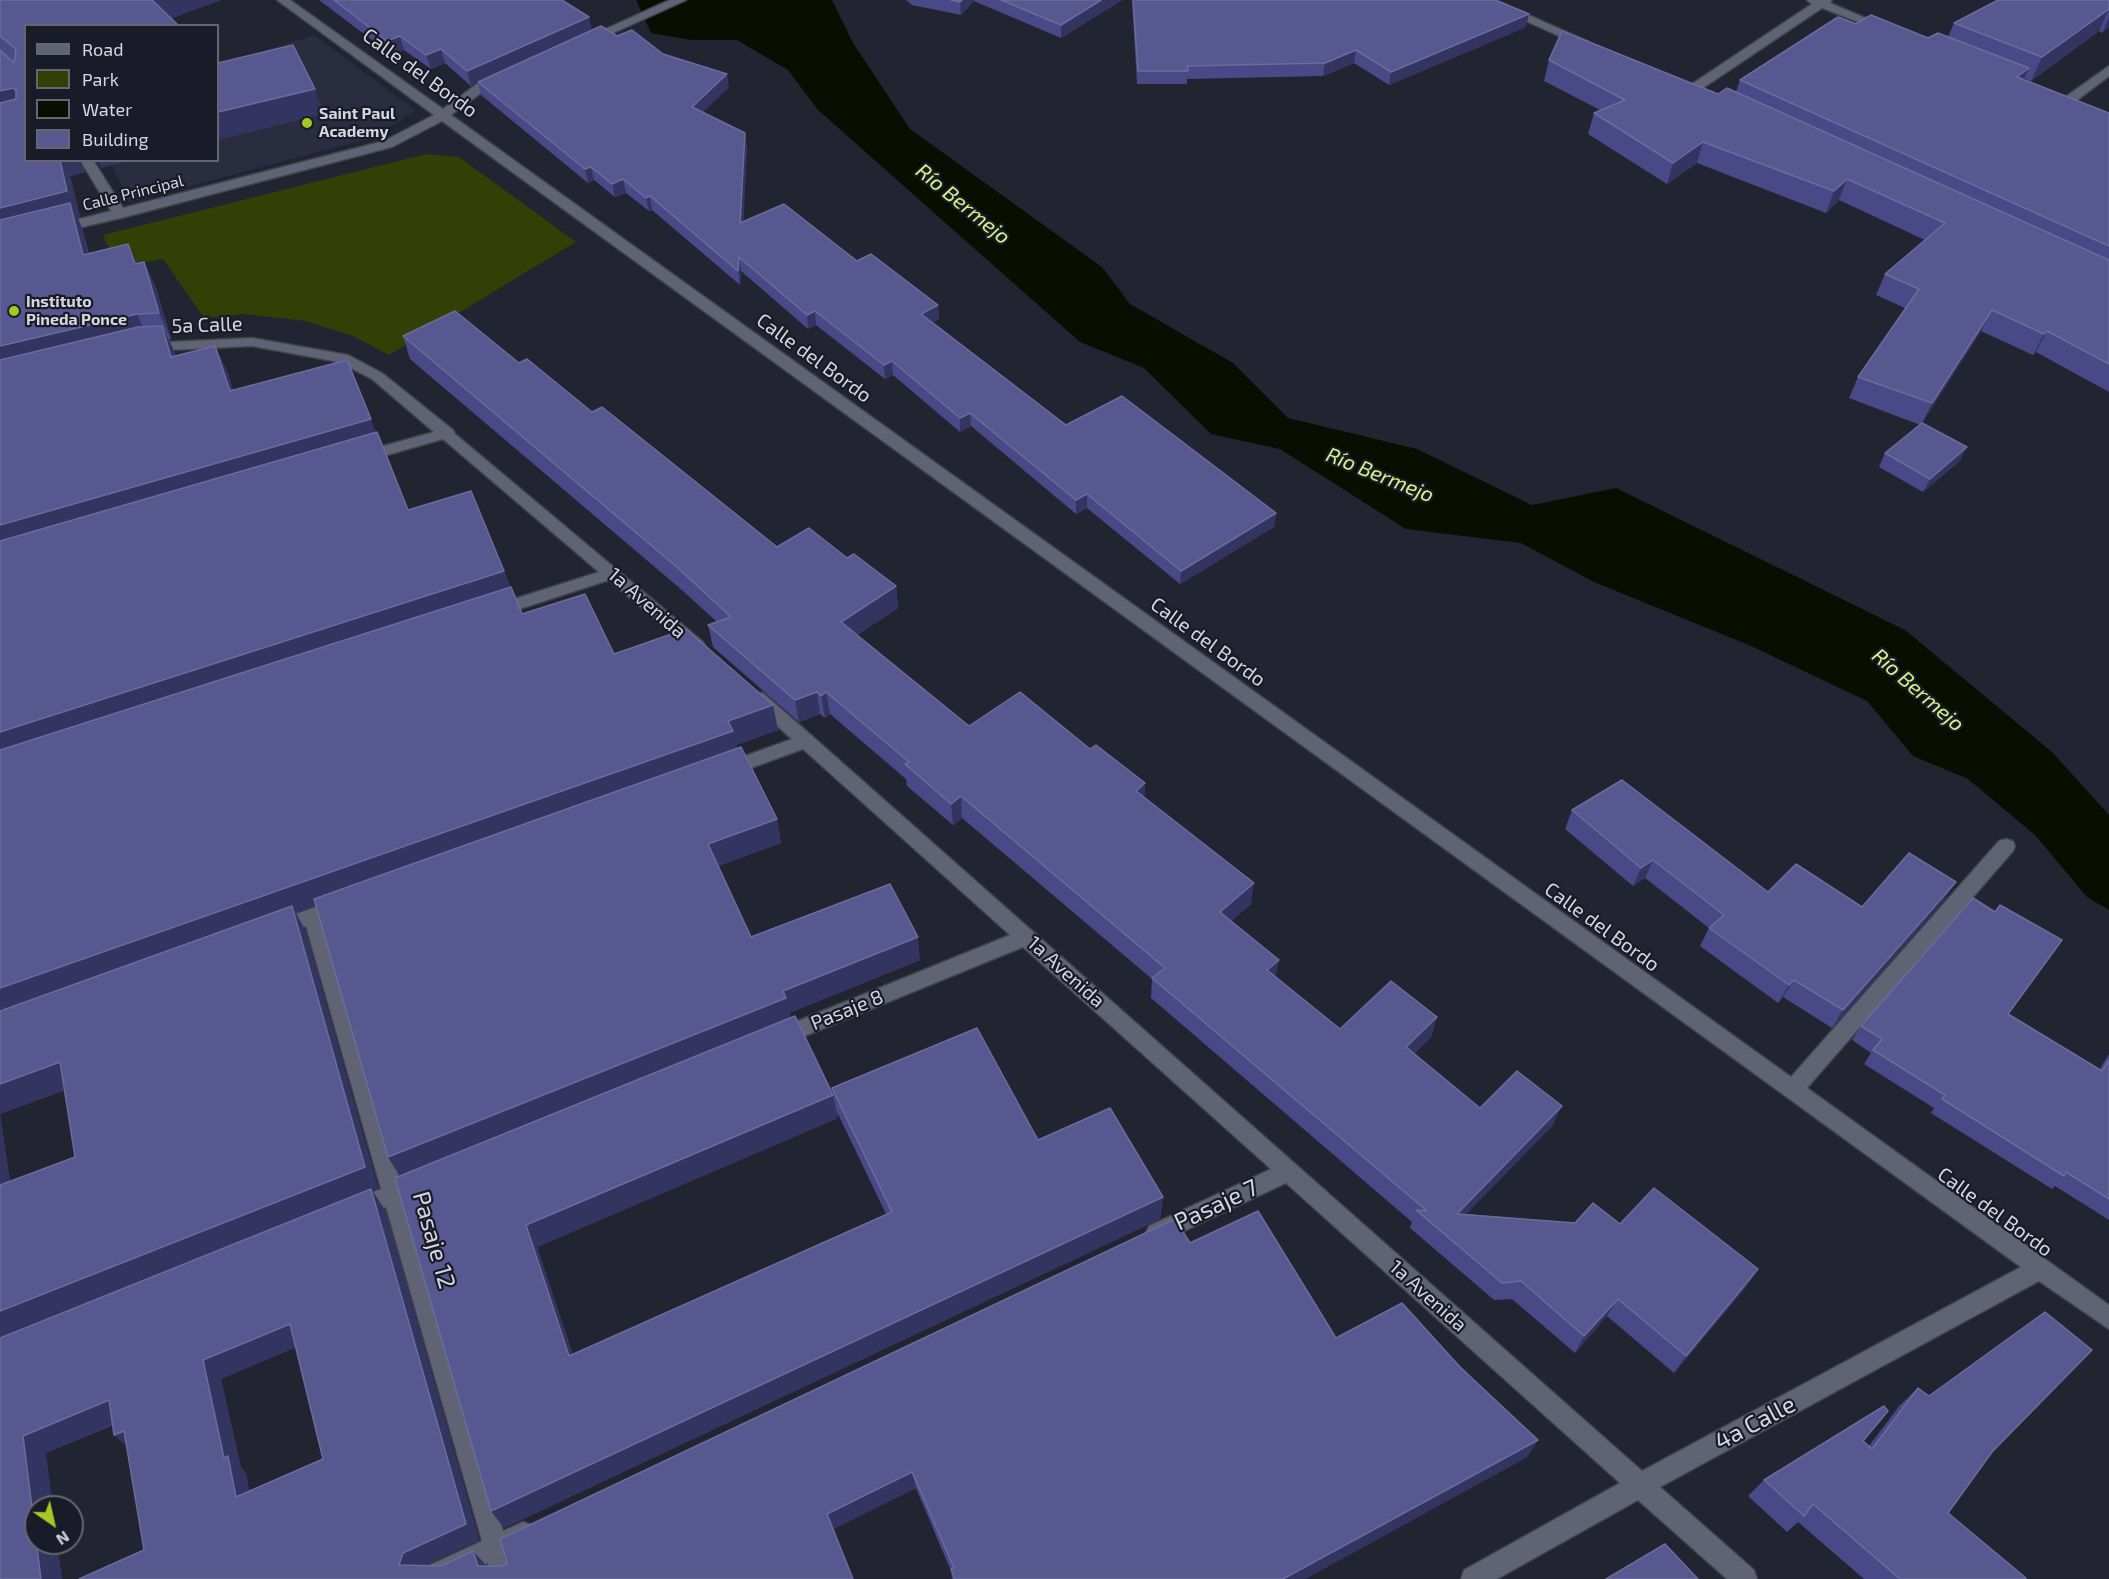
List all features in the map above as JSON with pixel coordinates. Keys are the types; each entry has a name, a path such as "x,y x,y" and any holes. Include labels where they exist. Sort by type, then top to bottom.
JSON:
{"street":[{"name":"Calle del Bordo","path":"283,0 2109,1318"},
{"path":"572,46 680,0"},
{"path":"1485,0 1595,47"},
{"path":"1693,89 1820,1 1896,33"},
{"path":"2067,101 2109,70"},
{"name":"Calle Principal","path":"44,233 388,144 443,115 481,87 511,73"},
{"path":"87,162 120,214"},
{"name":"5a Calle","path":"129,351 150,346 252,342 343,358 377,376"},
{"name":"1a Avenida","path":"377,376 448,433 710,657"},
{"path":"344,463 448,433"},
{"path":"477,617 613,573"},
{"name":"1a Avenida","path":"745,687 1745,1579"},
{"path":"705,777 806,741"},
{"path":"1792,1090 2006,846"},
{"path":"257,936 358,900"},
{"name":"Pasaje 12","path":"313,916 505,1579"},
{"name":"Pasaje 8","path":"764,1043 1027,937"},
{"name":"Pasaje 7","path":"1139,1242 1289,1171"},
{"path":"338,1216 436,1176"},
{"name":"4a Calle","path":"1473,1579 1639,1486 2039,1269"},
{"path":"428,1579 538,1527"}],"shaded area":[{"name":"Saint Paul Academy","path":"314,35 415,110 379,136 129,202 110,162 219,162 219,65"}],"green space":[{"path":"426,154 459,157 576,242 389,355 353,336 305,321 244,314 204,318 163,259 117,267 103,235"}],"water":[{"name":"Río Bermejo","path":"636,0 832,0 853,43 910,129 1102,267 1130,304 1233,363 1288,418 1417,449 1532,505 1616,488 1905,630 2052,752 2109,815 2109,910 2087,897 2035,835 1968,779 1913,756 1867,701 1751,646 1594,582 1521,543 1406,529 1280,449 1211,434 1144,368 1080,342 818,110 788,70 737,40 691,40 651,33"}],"building":[{"path":"0,0 152,0 177,24 24,24 24,162 60,162 67,191 0,208 0,103 16,99 16,90 13,88 0,91 0,50 14,63 16,49 0,36"},
{"path":"334,0 562,0 589,17 467,71 441,49 426,55 400,36 387,41"},
{"path":"1001,0 1101,0 1061,25"},
{"path":"1133,0 1495,0 1529,14 1391,72 1356,50 1325,63 1187,66 1188,71 1138,71"},
{"path":"1998,0 2109,0 2109,9 2042,57 1954,23"},
{"path":"1871,15 1928,38 1938,33 2029,68 2017,77 2109,113 2109,246 1740,80 1838,17 1856,24"},
{"path":"601,26 617,36 632,30 663,54 727,74 692,107 745,133 740,223 784,204 857,261 871,254 938,305 921,314 1066,425 1122,396 1276,513 1181,571 1087,494 1076,500 970,413 960,418 892,361 884,365 815,311 807,315 739,257 738,271 650,196 646,198 623,179 612,184 591,167 585,169 478,82"},
{"path":"1562,31 1718,94 1727,88 2109,260 2109,364 2047,331 2044,334 1992,310 1932,403 1858,377 1919,289 1885,274 1945,223 1847,179 1834,191 1703,142 1673,163 1594,113 1625,100 1549,60"},
{"path":"293,45 315,89 219,112 219,63"},
{"path":"70,203 83,255 128,244 135,264 144,262 159,313 137,314 0,346 0,220"},
{"path":"455,311 519,363 527,359 592,412 602,407 777,547 809,528 847,558 854,554 896,586 841,622 969,726 1020,692 1090,749 1096,745 1145,783 1136,791 1254,883 1220,912 1279,960 1267,970 1340,1029 1391,981 1437,1017 1406,1047 1480,1108 1517,1071 1562,1106 1457,1214 1575,1223 1593,1203 1620,1224 1654,1188 1758,1269 1686,1356 1618,1299 1584,1336 1521,1281 1502,1283 1416,1210 1427,1211 1152,978 1165,968 961,796 951,804 905,764 909,762 826,692 821,696 817,692 795,700 708,625 731,617 678,568 403,336"},
{"path":"162,326 171,357 215,346 230,391 347,360 371,419 0,525 0,360 138,327"},
{"path":"1922,423 1967,447 1930,479 1885,453"},
{"path":"377,432 408,510 471,491 504,571 0,732 0,541"},
{"path":"511,587 522,614 585,594 614,654 686,629 773,705 728,721 733,731 0,988 0,750"},
{"path":"741,747 777,819 708,844 751,937 890,884 918,937 783,991 786,998 388,1157 314,899"},
{"path":"1622,780 1768,892 1796,864 1862,907 1909,853 1956,882 1843,1010 1794,980 1789,985 1709,928 1724,915 1653,860 1641,868 1572,810"},
{"path":"1973,898 1995,912 2000,905 2062,940 2008,1014 2102,1071 2109,1060 2109,1199 2066,1172 2064,1176 1942,1099 1945,1095 1873,1050 1882,1039 1861,1026"},
{"path":"292,906 365,1167 0,1311 0,1185 75,1157 60,1062 0,1084 0,1011"},
{"path":"795,1016 833,1095 526,1225 569,1356 892,1212 832,1088 977,1028 1038,1140 1110,1108 1163,1197 491,1511 395,1178"},
{"path":"371,1189 466,1524 403,1553 399,1565 441,1566 473,1551 478,1566 504,1566 507,1563 500,1539 1175,1219 1190,1243 1258,1211 1336,1338 1402,1303 1460,1367 1538,1440 1283,1579 955,1579 951,1569 954,1568 912,1472 827,1514 853,1579 79,1579 144,1550 124,1431 114,1435 109,1400 23,1436 30,1495 24,1495 24,1555 38,1555 41,1579 0,1579 0,1338","holes":["290,1324 323,1459 236,1497 228,1456 224,1458 203,1360"]},
{"path":"2045,1312 2092,1350 1992,1452 1948,1513 2025,1579 1900,1579 1813,1504 1804,1516 1764,1480 1884,1406 1888,1411 1863,1441 1872,1449 1918,1388 1929,1396"},
{"path":"1665,1544 1698,1579 1606,1579"}],"place":[{"name":"Saint Paul Academy","path":"307,123"},
{"name":"Instituto Pineda Ponce","path":"14,311"}]}
